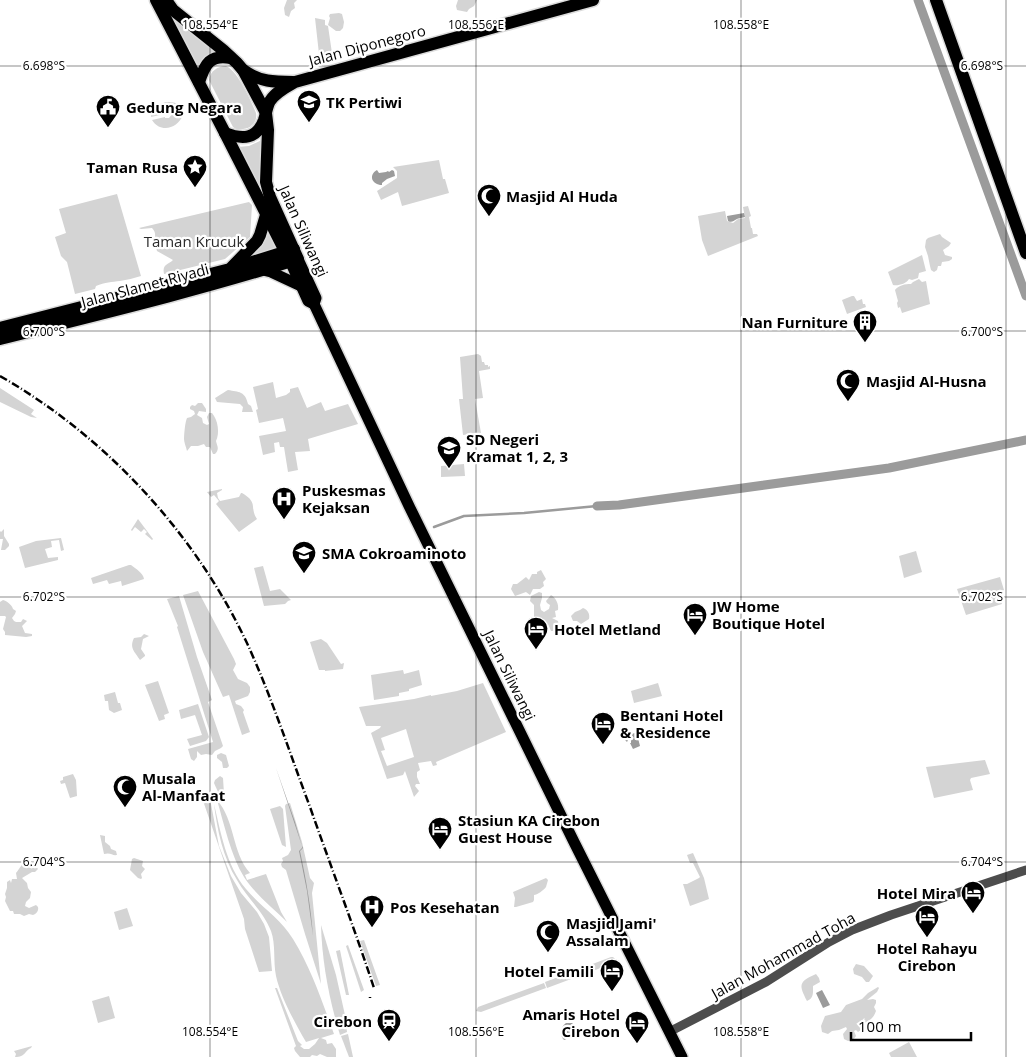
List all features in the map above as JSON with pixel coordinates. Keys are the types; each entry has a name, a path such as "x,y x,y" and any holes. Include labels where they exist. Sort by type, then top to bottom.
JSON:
{"highway":[{"name":"Jalan Siliwangi","path":"156,0 226,133 266,215 292,255"},
{"name":"Jalan Siliwangi","path":"166,0 173,10 223,50 243,70 266,113 268,130 266,182 270,198 292,255"},
{"name":"Jalan Diponegoro","path":"295,82 593,0"},
{"path":"936,0 1026,253"},
{"path":"199,82 202,72 211,60 218,57 231,58"},
{"path":"243,70 257,79 295,82"},
{"path":"226,133 237,137 255,134 261,126 270,100 295,82"},
{"path":"230,269 257,241 266,215"},
{"name":"Jalan Slamet Riyadi","path":"0,328 292,255"},
{"name":"Jalan Slamet Riyadi","path":"0,339 263,270 292,255"}],"main road":[{"name":"Jalan Siliwangi","path":"292,255 301,286 308,301 314,304 410,508 682,1057"},
{"name":"Jalan Siliwangi","path":"292,255 316,298 314,304"},
{"path":"263,270 301,286"}],"street":[{"name":"Jalan Mohammad Toha","path":"669,1032 766,982 847,932 888,916 1026,870"}],"green space":[{"path":"287,0 297,0 294,3 295,8 291,11 289,17 285,15 284,8"},
{"path":"458,0 477,0 474,6 467,12 457,10"},
{"path":"330,14 342,14 343,28 340,31 336,31 328,25 329,16"},
{"path":"169,15 215,51 204,57 197,68"},
{"path":"315,18 325,20 325,25 328,26 333,60 320,63"},
{"path":"226,66 231,69 239,80 256,113 255,121 248,128 236,129 233,127 209,80 215,70"},
{"path":"166,102 178,104 183,115 181,120 169,128 160,127 152,120 169,118 172,114 167,111 164,114 151,117 158,105"},
{"path":"262,140 260,180 264,198 238,147 249,146"},
{"path":"439,160 443,179 445,179 449,193 402,206 398,192 381,200 377,191 397,178 397,171 393,167"},
{"path":"117,194 141,276 102,284 96,286 95,289 75,294 67,262 61,256 55,237 66,233 59,209"},
{"name":"Taman Krucuk","path":"249,202 252,205 250,237 225,259 164,274 165,266 173,260 157,251 155,232 152,228 139,228"},
{"path":"748,206 753,234 758,236 708,256 702,240 698,216 725,211 727,221 733,223 738,219 745,218 743,207"},
{"path":"269,231 277,247 245,261 259,247"},
{"path":"940,234 951,243 943,250 945,255 952,257 952,259 942,262 941,266 938,266 934,272 931,270 925,247 926,240"},
{"path":"922,255 926,271 919,273 918,278 893,285 888,272"},
{"path":"919,279 922,282 926,281 930,304 902,313 900,307 898,308 895,290 900,286 911,284"},
{"path":"852,296 857,301 862,299 866,307 847,314 842,300"},
{"path":"478,354 485,365 490,366 490,369 479,371 483,398 475,399 481,433 463,435 459,399 463,399 460,357"},
{"path":"273,382 276,398 286,395 290,392 290,389 298,387 307,408 321,402 325,411 348,404 358,424 308,439 310,451 295,452 298,470 288,472 284,447 280,447 279,442 274,443 275,452 263,455 259,436 286,431 283,418 259,423 253,387"},
{"path":"0,388 34,410 31,414 37,418 0,402"},
{"path":"228,390 243,394 253,412 242,412 243,407 240,404 217,402 215,398"},
{"path":"202,403 206,409 206,412 199,411 197,415 202,418 203,423 209,424 207,417 209,413 212,413 217,423 218,434 216,441 218,449 215,454 213,454 210,447 206,447 204,444 191,446 187,451 184,439 186,422 187,418 195,414 190,407"},
{"path":"464,464 465,476 441,477 441,466"},
{"path":"222,489 217,493 220,501 239,497 242,493 252,502 257,519 239,532 216,504 219,501 214,495 211,497 207,492"},
{"path":"138,519 153,539 152,540 145,534 147,532 144,529 141,532 135,527 131,530"},
{"path":"4,529 4,536 9,546 5,550 1,550 3,539 0,539 0,531"},
{"path":"61,538 64,550 61,551 59,540 51,541 52,547 45,549 48,558 58,557 58,560 25,568 19,547 36,541"},
{"path":"916,551 922,572 904,578 899,556"},
{"path":"129,565 139,571 144,579 122,586 121,581 109,584 107,580 93,584 91,578"},
{"path":"263,566 270,591 280,589 291,600 285,604 264,606 254,568"},
{"path":"541,570 546,579 543,582 544,586 540,589 533,589 530,595 526,592 515,596 511,589 513,584 517,584 526,577 529,580 532,574 537,574"},
{"path":"1000,577 1004,590 998,593 1002,604 966,615 957,589"},
{"path":"198,591 234,659 236,664 233,670 238,679 247,683 250,687 248,696 235,701 244,710 250,732 242,735 229,695 223,697 203,652 183,595"},
{"path":"539,592 542,593 540,605 541,610 544,612 549,609 550,605 546,601 551,595 557,601 558,610 555,611 556,617 552,618 558,621 559,629 556,631 551,631 548,624 539,624 534,619 534,605 530,601 531,596"},
{"path":"179,596 212,700 208,702 223,746 212,755 201,755 197,751 197,757 194,761 191,759 188,749 213,742 178,626 167,599"},
{"path":"3,600 9,603 16,611 12,618 14,621 21,622 23,619 27,621 22,626 25,633 32,634 32,636 5,635 3,629 6,617 0,616 0,602"},
{"path":"583,608 588,612 589,619 581,624 573,621 571,616"},
{"path":"144,634 149,636 143,639 141,649 145,656 140,660 132,645 134,638 141,637"},
{"path":"321,639 327,643 341,664 344,663 343,669 319,670 310,642"},
{"path":"403,670 404,674 419,670 422,685 399,693 399,696 374,700 371,675"},
{"path":"158,681 169,713 164,715 165,719 159,721 145,685"},
{"path":"483,683 506,732 436,762 437,765 433,766 431,761 418,763 420,770 417,772 417,777 420,784 415,786 419,791 414,797 405,771 403,775 387,779 371,733 381,726 366,726 359,707 457,691","holes":["406,729 414,757 387,766 381,751 385,750 381,738"]},
{"path":"658,683 662,696 634,703 631,691"},
{"path":"115,692 122,710 114,713 109,710 108,701 105,701 104,695"},
{"path":"198,704 209,737 206,741 190,746 187,739 202,735 195,715 181,719 179,710"},
{"path":"221,753 226,755 229,766 227,768 223,768 222,762 217,758 217,755"},
{"path":"985,760 990,774 971,778 973,790 934,798 926,767"},
{"path":"73,774 76,780 77,796 70,798 65,783 61,784 60,781 63,780 63,777"},
{"path":"220,776 223,778 223,796 218,792 214,783"},
{"path":"201,795 208,798 211,804 219,846 231,876 264,924 269,937 272,971 259,972 245,929 244,919"},
{"path":"217,800 227,817 244,865 250,873 245,875 247,880 266,874 287,922 248,883 239,869"},
{"path":"290,803 302,842 310,878 314,883 312,893 321,984 286,870 281,864 282,858 288,855 291,850 285,806"},
{"path":"214,804 225,848 239,880 288,932 305,961 334,1034 321,1038 326,1040 327,1044 332,1043 336,1049 336,1057 327,1057 320,1054 317,1056 300,1057 295,1051 294,1048 296,1046 275,988 277,988 298,1041 302,1045 300,1046 304,1049 309,1049 319,1038 306,1042 285,1002 276,976 271,931 264,917 241,887 232,871 224,853"},
{"path":"280,806 283,809 286,847 282,845 270,809"},
{"path":"100,835 105,836 105,842 111,849 116,851 117,855 104,854"},
{"path":"693,853 704,878 709,899 690,906 683,884 687,884 700,877 687,855"},
{"path":"132,859 143,861 142,866 145,869 141,874 141,879 130,870"},
{"path":"24,863 30,864 32,869 33,865 35,865 38,869 22,878 27,883 31,892 25,906 29,908 36,905 38,908 34,915 24,916 10,911 5,901 5,894 7,882 10,880 11,883 12,879 17,879 16,873"},
{"path":"546,878 548,880 546,887 534,895 533,902 514,907 515,898 513,892"},
{"path":"127,908 133,926 119,930 114,912"},
{"path":"321,925 336,975 345,1015 347,1032 340,1035 327,980"},
{"path":"364,940 380,985 376,986 360,941"},
{"path":"348,945 364,990 361,992 346,946"},
{"path":"340,950 349,995 346,995 336,951"},
{"path":"611,957 615,959 614,963 547,988 545,982"},
{"path":"856,964 864,966 873,976 869,982 854,974 853,969"},
{"path":"816,974 820,982 813,986 812,997 807,1001 802,984 806,979"},
{"path":"544,983 546,988 481,1012 476,1011 478,1007"},
{"path":"878,987 877,992 867,1000 876,1000 874,1007 876,1011 872,1018 863,1024 861,1030 858,1032 854,1031 856,1036 853,1040 848,1041 844,1039 843,1034 847,1029 846,1027 828,1034 822,1032 821,1026 825,1016 841,1012 846,1005 862,999"},
{"path":"109,996 115,1018 98,1023 92,1001"},
{"path":"348,1034 353,1057 349,1057 341,1036"},
{"path":"909,1042 917,1057 891,1057 889,1053"},
{"path":"32,1046 23,1055 15,1057 14,1051"}],"shaded area":[{"path":"377,170 379,173 392,170 395,176 379,185 372,179 374,172"},
{"path":"744,213 745,217 732,222 728,221 727,216"},
{"path":"637,734 640,746 633,749 630,743 631,740 627,742 624,736"},
{"path":"276,768 295,822 302,846"},
{"path":"302,846 303,848 300,851 308,893 313,936 299,851"},
{"path":"822,990 830,1005 823,1008 816,993"},
{"path":"566,1023 572,1023 575,1026 569,1038 564,1040 561,1036 561,1031"}],"waterway":[{"path":"918,0 1026,296"},
{"path":"597,506 619,505 889,468 1026,440"},
{"path":"434,527 464,516 524,513 597,506"}],"railway":[{"path":"0,376 39,400 110,457 143,490 173,525 225,601 246,641 272,702 374,988"}],"place":[{"name":"TK Pertiwi","path":"309,123"},
{"name":"Gedung Negara","path":"108,128"},
{"name":"Taman Rusa","path":"195,188"},
{"name":"Masjid Al Huda","path":"489,217"},
{"name":"Nan Furniture","path":"865,343"},
{"name":"Masjid Al-Husna","path":"848,402"},
{"name":"SD Negeri Kramat 1, 2, 3","path":"449,469"},
{"name":"Puskesmas Kejaksan","path":"284,520"},
{"name":"SMA Cokroaminoto","path":"304,574"},
{"name":"JW Home Boutique Hotel","path":"695,636"},
{"name":"Hotel Metland","path":"536,650"},
{"name":"Bentani Hotel & Residence","path":"603,745"},
{"name":"Musala Al-Manfaat","path":"125,808"},
{"name":"Stasiun KA Cirebon Guest House","path":"440,850"},
{"name":"Hotel Mira","path":"973,914"},
{"name":"Pos Kesehatan","path":"372,928"},
{"name":"Hotel Rahayu Cirebon","path":"927,938"},
{"name":"Masjid Jami' Assalam","path":"548,953"},
{"name":"Hotel Famili","path":"612,992"},
{"name":"Cirebon","path":"389,1042"},
{"name":"Amaris Hotel Cirebon","path":"637,1044"}]}
